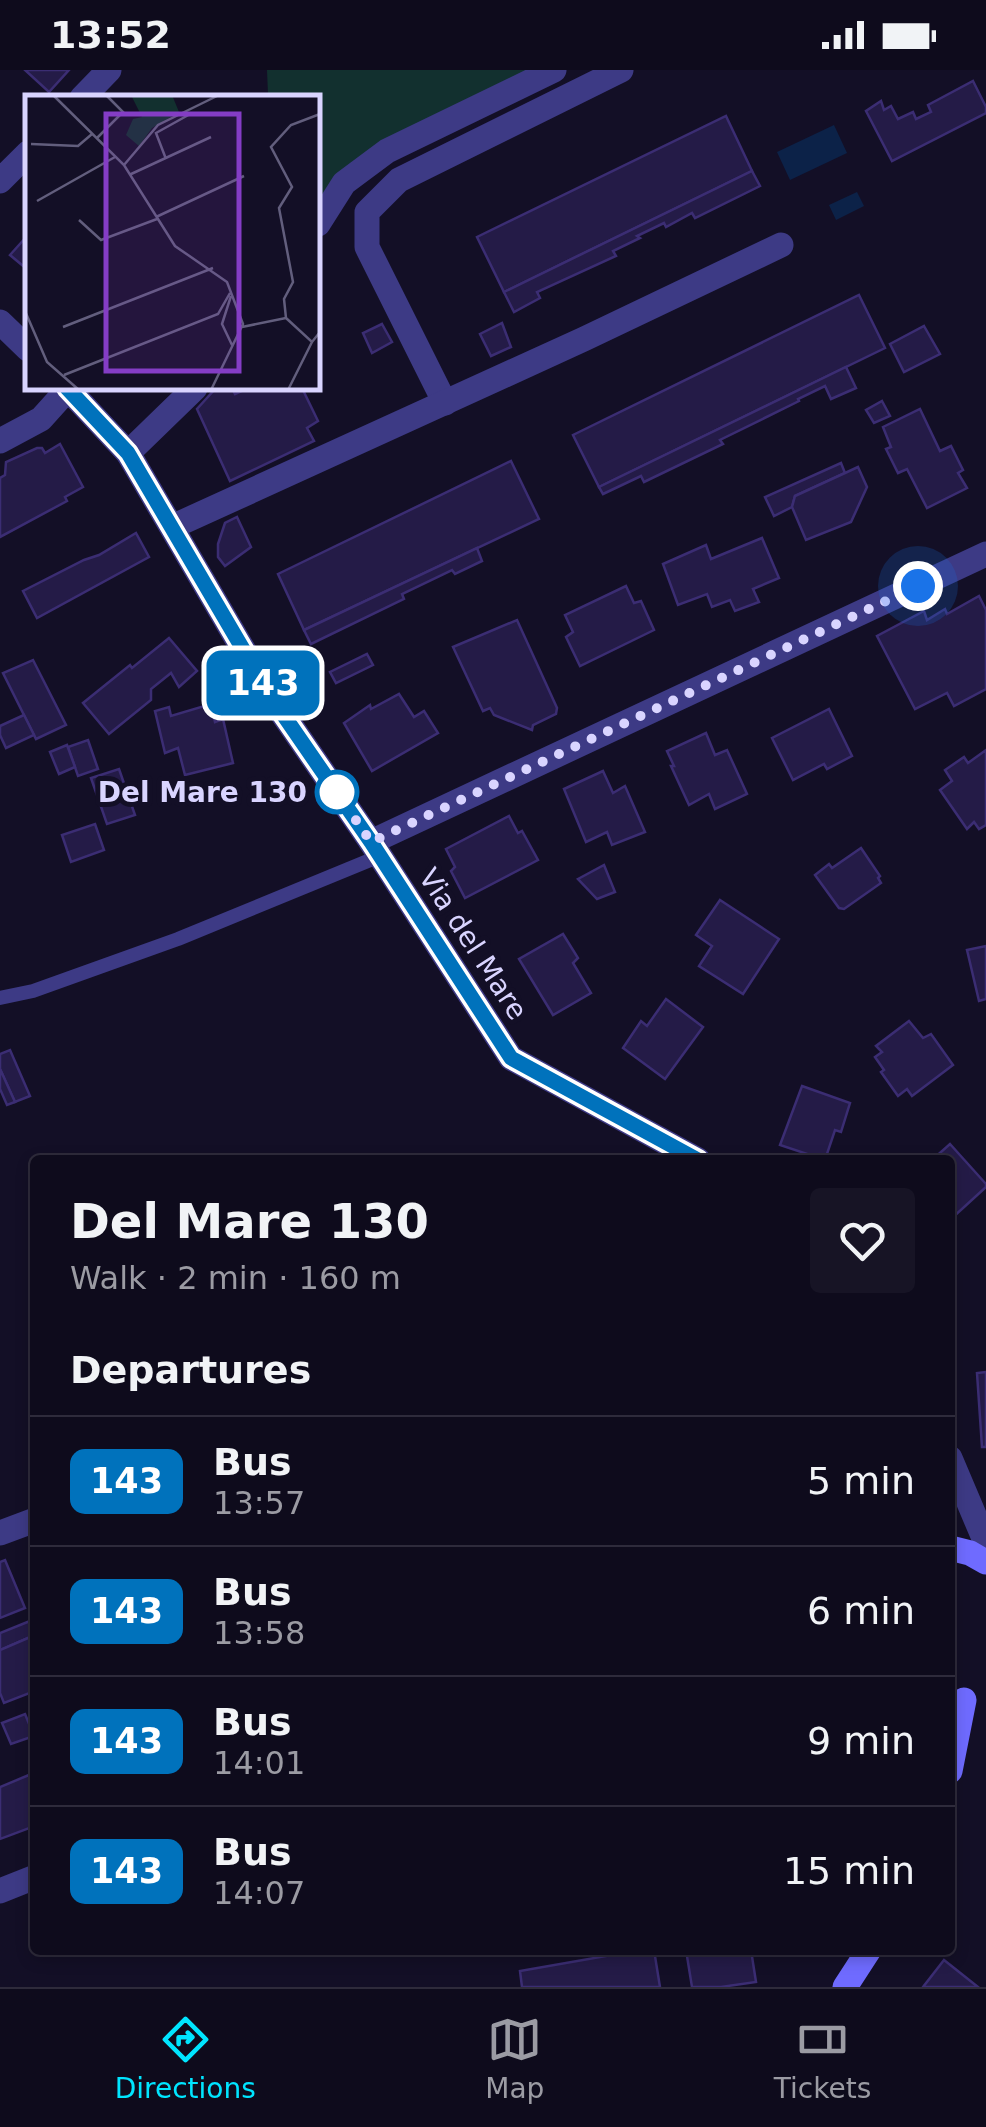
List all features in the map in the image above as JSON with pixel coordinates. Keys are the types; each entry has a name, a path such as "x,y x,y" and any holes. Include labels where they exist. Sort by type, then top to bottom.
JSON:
{"street":[{"path":"85,95 109,70"},
{"path":"320,221 344,183 387,151 554,70"},
{"path":"445,403 367,248 367,212 399,180 621,70"},
{"path":"0,181 25,156"},
{"path":"172,528 780,245"},
{"path":"0,322 25,346"},
{"path":"0,441 41,419 65,390"},
{"name":"Via del Mare","path":"69,390 128,453 271,697 511,1058 689,1155"},
{"path":"128,453 193,390"},
{"path":"375,849 986,554"},
{"path":"955,1470 986,1543"},
{"path":"0,1533 30,1522"},
{"path":"955,1549 986,1562"},
{"path":"955,1749 967,1697"},
{"path":"0,1891 30,1879"},
{"path":"845,1987 866,1955"}],"lane":[{"path":"0,998 33,991 178,939 375,849"}],"green space":[{"path":"267,70 537,70 320,198 320,95 268,94"}],"water":[{"path":"834,125 847,153 790,180 777,152"},
{"path":"857,192 864,206 836,220 829,205"}],"building":[{"path":"25,70 69,70 49,92"},
{"path":"973,81 986,113 892,161 866,111 881,101 884,110 891,106 898,119 913,112 916,119 931,112 928,105"},
{"path":"726,116 752,171 504,292 477,237"},
{"path":"752,171 760,186 695,218 692,213 637,236 640,238 613,251 616,256 537,292 540,298 514,312 504,292"},
{"path":"25,238 25,268 10,255"},
{"path":"859,295 885,348 599,487 573,435"},
{"path":"502,323 511,347 491,356 480,334"},
{"path":"382,324 392,342 372,353 363,333"},
{"path":"924,326 940,354 904,372 890,344"},
{"path":"846,367 856,388 831,399 825,386 720,440 723,444 644,482 641,476 603,494 599,487"},
{"path":"214,390 233,390 235,394 244,390 303,390 318,421 307,428 314,441 230,481 197,409"},
{"path":"882,401 890,416 874,423 866,410"},
{"path":"920,409 940,451 951,446 963,470 958,473 967,488 927,508 907,469 898,473 886,449 891,447 883,427"},
{"path":"60,444 83,487 65,497 67,501 0,537 0,478 5,475 6,462 37,448 45,453"},
{"path":"511,461 539,519 304,630 278,574"},
{"path":"841,463 845,473 795,496 792,507 774,516 765,497"},
{"path":"858,467 867,487 851,522 806,540 792,507 795,496"},
{"path":"237,517 251,547 225,566 218,557 218,544 225,523"},
{"path":"136,533 149,557 37,618 23,591"},
{"path":"762,538 779,578 753,589 759,602 735,611 730,600 712,607 707,594 678,605 663,564 706,545 711,559"},
{"path":"477,548 482,561 455,574 452,570 402,594 404,599 311,644 304,630"},
{"path":"626,586 634,603 641,601 654,630 580,666 566,637 573,632 565,615"},
{"path":"979,596 986,610 986,689 954,706 947,693 915,709 877,636 924,611 927,620"},
{"path":"517,620 557,708 556,714 533,725 532,730 494,715 490,708 483,711 453,647"},
{"path":"169,638 197,671 179,687 171,673 151,689 151,700 109,734 83,703"},
{"path":"367,654 373,665 336,683 330,672"},
{"path":"33,660 66,725 36,739 3,673"},
{"path":"399,694 414,717 424,711 438,733 372,771 344,723 370,705 371,709"},
{"path":"211,704 215,722 223,719 233,763 185,775 178,748 165,753 155,711 169,707 171,716"},
{"path":"829,709 852,756 827,769 824,764 793,780 772,738"},
{"path":"24,715 34,735 6,748 0,726"},
{"path":"706,733 715,755 727,750 747,794 715,809 709,794 689,805 667,751"},
{"path":"88,740 98,769 78,776 68,747"},
{"path":"67,745 75,767 59,774 50,752"},
{"path":"986,750 986,825 979,829 974,822 967,829 940,790 952,781 945,770 964,757 968,763"},
{"path":"119,769 135,815 107,824 91,778"},
{"path":"603,771 613,793 625,786 645,832 612,845 607,832 586,842 564,789"},
{"path":"509,816 538,860 465,898 451,871 455,867 446,849"},
{"path":"95,824 104,850 71,862 62,835"},
{"path":"861,848 881,883 844,909 839,908 815,875"},
{"path":"604,865 615,892 597,899 578,879"},
{"path":"720,900 779,939 743,994 699,966 712,946 696,935"},
{"path":"563,934 578,958 573,963 591,993 553,1015 519,959"},
{"path":"986,946 986,999 979,1001 967,950"},
{"path":"666,999 703,1027 665,1079 623,1048 641,1021 647,1026"},
{"path":"909,1021 923,1038 931,1034 953,1065 912,1096 907,1089 898,1096 881,1072 884,1070 875,1057 882,1052 876,1046"},
{"path":"10,1050 30,1096 15,1102 0,1069 0,1054"},
{"path":"0,1069 15,1102 7,1105 0,1089"},
{"path":"802,1086 850,1103 841,1132 835,1130 827,1155 810,1155 780,1145"},
{"path":"950,1144 986,1184 955,1215 955,1155 938,1155"},
{"path":"986,1372 986,1447 982,1447 977,1373"},
{"path":"5,1560 25,1608 0,1618 0,1562"},
{"path":"30,1621 30,1637 0,1650 0,1633"},
{"path":"30,1637 30,1693 4,1703 0,1693 0,1650"},
{"path":"25,1714 30,1737 11,1744 2,1723"},
{"path":"30,1778 30,1828 0,1839 0,1787"},
{"path":"611,1955 655,1955 660,1987 522,1987 520,1971"},
{"path":"687,1955 752,1955 756,1982 692,1987"},
{"path":"944,1960 978,1987 923,1987"}],"bus line":[{"name":"143","path":"69,390 128,453 271,697 511,1058 689,1155"}],"place":[{"name":"Del Mare 130","path":"337,792"}],"route":[{"path":"337,792 331,784 371,842 918,586"}]}
